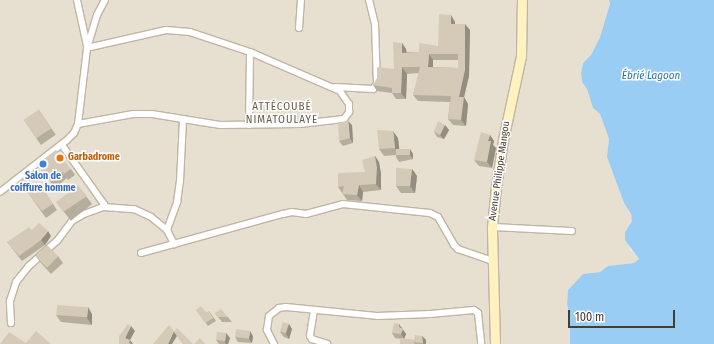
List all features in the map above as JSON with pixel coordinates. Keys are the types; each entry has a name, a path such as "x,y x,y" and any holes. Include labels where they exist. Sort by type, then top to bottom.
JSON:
{"street":[{"path":"77,0 88,48"},
{"path":"0,192 71,137 78,124 88,48 97,15 105,0"},
{"path":"299,28 301,0"},
{"path":"330,87 364,90 373,89 377,84 375,24 369,0"},
{"name":"Avenue Philippe Mangou","path":"495,344 492,227 503,140 521,56 522,0"},
{"path":"78,124 133,114 152,114 220,124 300,124 344,119 349,112 349,104 340,91 250,52 190,32 166,30 88,48"},
{"path":"249,125 250,52"},
{"path":"167,230 177,202 180,181 183,119"},
{"path":"62,145 104,204 103,207"},
{"path":"141,253 283,214 292,212 306,214 343,204 430,213 438,217 454,245 458,249 494,261"},
{"path":"10,323 9,310 12,291 21,275 53,245 72,222 84,214 103,207 134,209 151,217 167,230 174,244"},
{"path":"492,227 572,231"},
{"path":"274,344 267,330 269,316 273,311 286,307 377,316 430,314 474,310 478,313 481,344"},
{"path":"314,310 310,336 312,339 327,344"}],"shaded area":[{"path":"0,0 609,0 610,4 600,37 591,55 583,63 581,73 582,82 587,89 593,108 600,114 609,139 607,157 624,203 631,214 632,221 625,231 630,249 639,259 634,263 608,266 600,272 583,274 568,290 567,304 570,317 570,344 0,344"}],"water":[{"name":"Ébrié Lagoon","path":"609,0 714,0 714,344 570,344 570,317 567,304 568,290 583,274 600,272 608,266 634,263 639,259 625,240 625,232 632,221 631,214 624,203 607,157 609,139 600,114 593,108 587,89 582,82 581,73 583,63 591,55 600,37 610,4"}],"building":[{"path":"439,14 451,15 451,24 465,24 465,70 459,97 464,97 461,120 448,119 451,96 413,95 420,67 402,67 401,93 392,93 392,88 373,85 377,78 377,67 394,69 393,42 402,43 402,53 419,52 419,43 438,46","holes":["429,54 458,54 458,68 428,67"]},
{"path":"39,110 51,128 36,138 24,120"},
{"path":"348,121 350,138 339,141 338,122"},
{"path":"438,121 445,125 440,135 434,132"},
{"path":"377,130 393,131 395,148 379,149"},
{"path":"481,132 490,135 488,141 491,141 487,162 474,160"},
{"path":"396,149 410,149 410,155 396,155"},
{"path":"56,150 71,169 64,174 62,172 51,182 37,164"},
{"path":"375,156 377,168 376,184 359,185 357,195 342,194 344,186 338,187 338,173 365,172 362,160"},
{"path":"396,168 412,169 410,186 396,186"},
{"path":"29,182 37,193 43,189 53,204 42,211 23,187"},
{"path":"78,186 87,196 63,212 56,202"},
{"path":"39,223 48,231 41,240 19,256 7,242 29,227 32,230"},
{"path":"47,245 58,256 47,268 36,256"},
{"path":"57,305 88,307 87,317 56,315"},
{"path":"201,306 207,313 209,311 213,318 205,323 196,310"},
{"path":"221,309 228,317 218,317 215,313"},
{"path":"283,322 289,324 286,333 280,332"},
{"path":"394,323 399,324 399,327 403,329 401,334 392,333"},
{"path":"128,324 131,326 125,338 130,340 129,343 131,344 119,344 119,336"},
{"path":"169,325 174,331 168,344 153,344"},
{"path":"177,328 193,344 183,344 174,332"},
{"path":"236,329 250,331 249,339 235,337"},
{"path":"36,331 51,344 0,344 9,332 26,343"},
{"path":"217,332 226,333 225,341 216,340"},
{"path":"415,335 422,336 423,343 414,342"},
{"path":"200,338 205,344 194,344"},
{"path":"401,338 414,340 414,344 400,344"}],"place":[{"name":"Garbadrome","path":"60,158"},
{"name":"Salon de coiffure homme","path":"43,164"}],"district":[{"name":"ATTÉCOUBÉ NIMATOULAYE","path":"282,114"}]}
